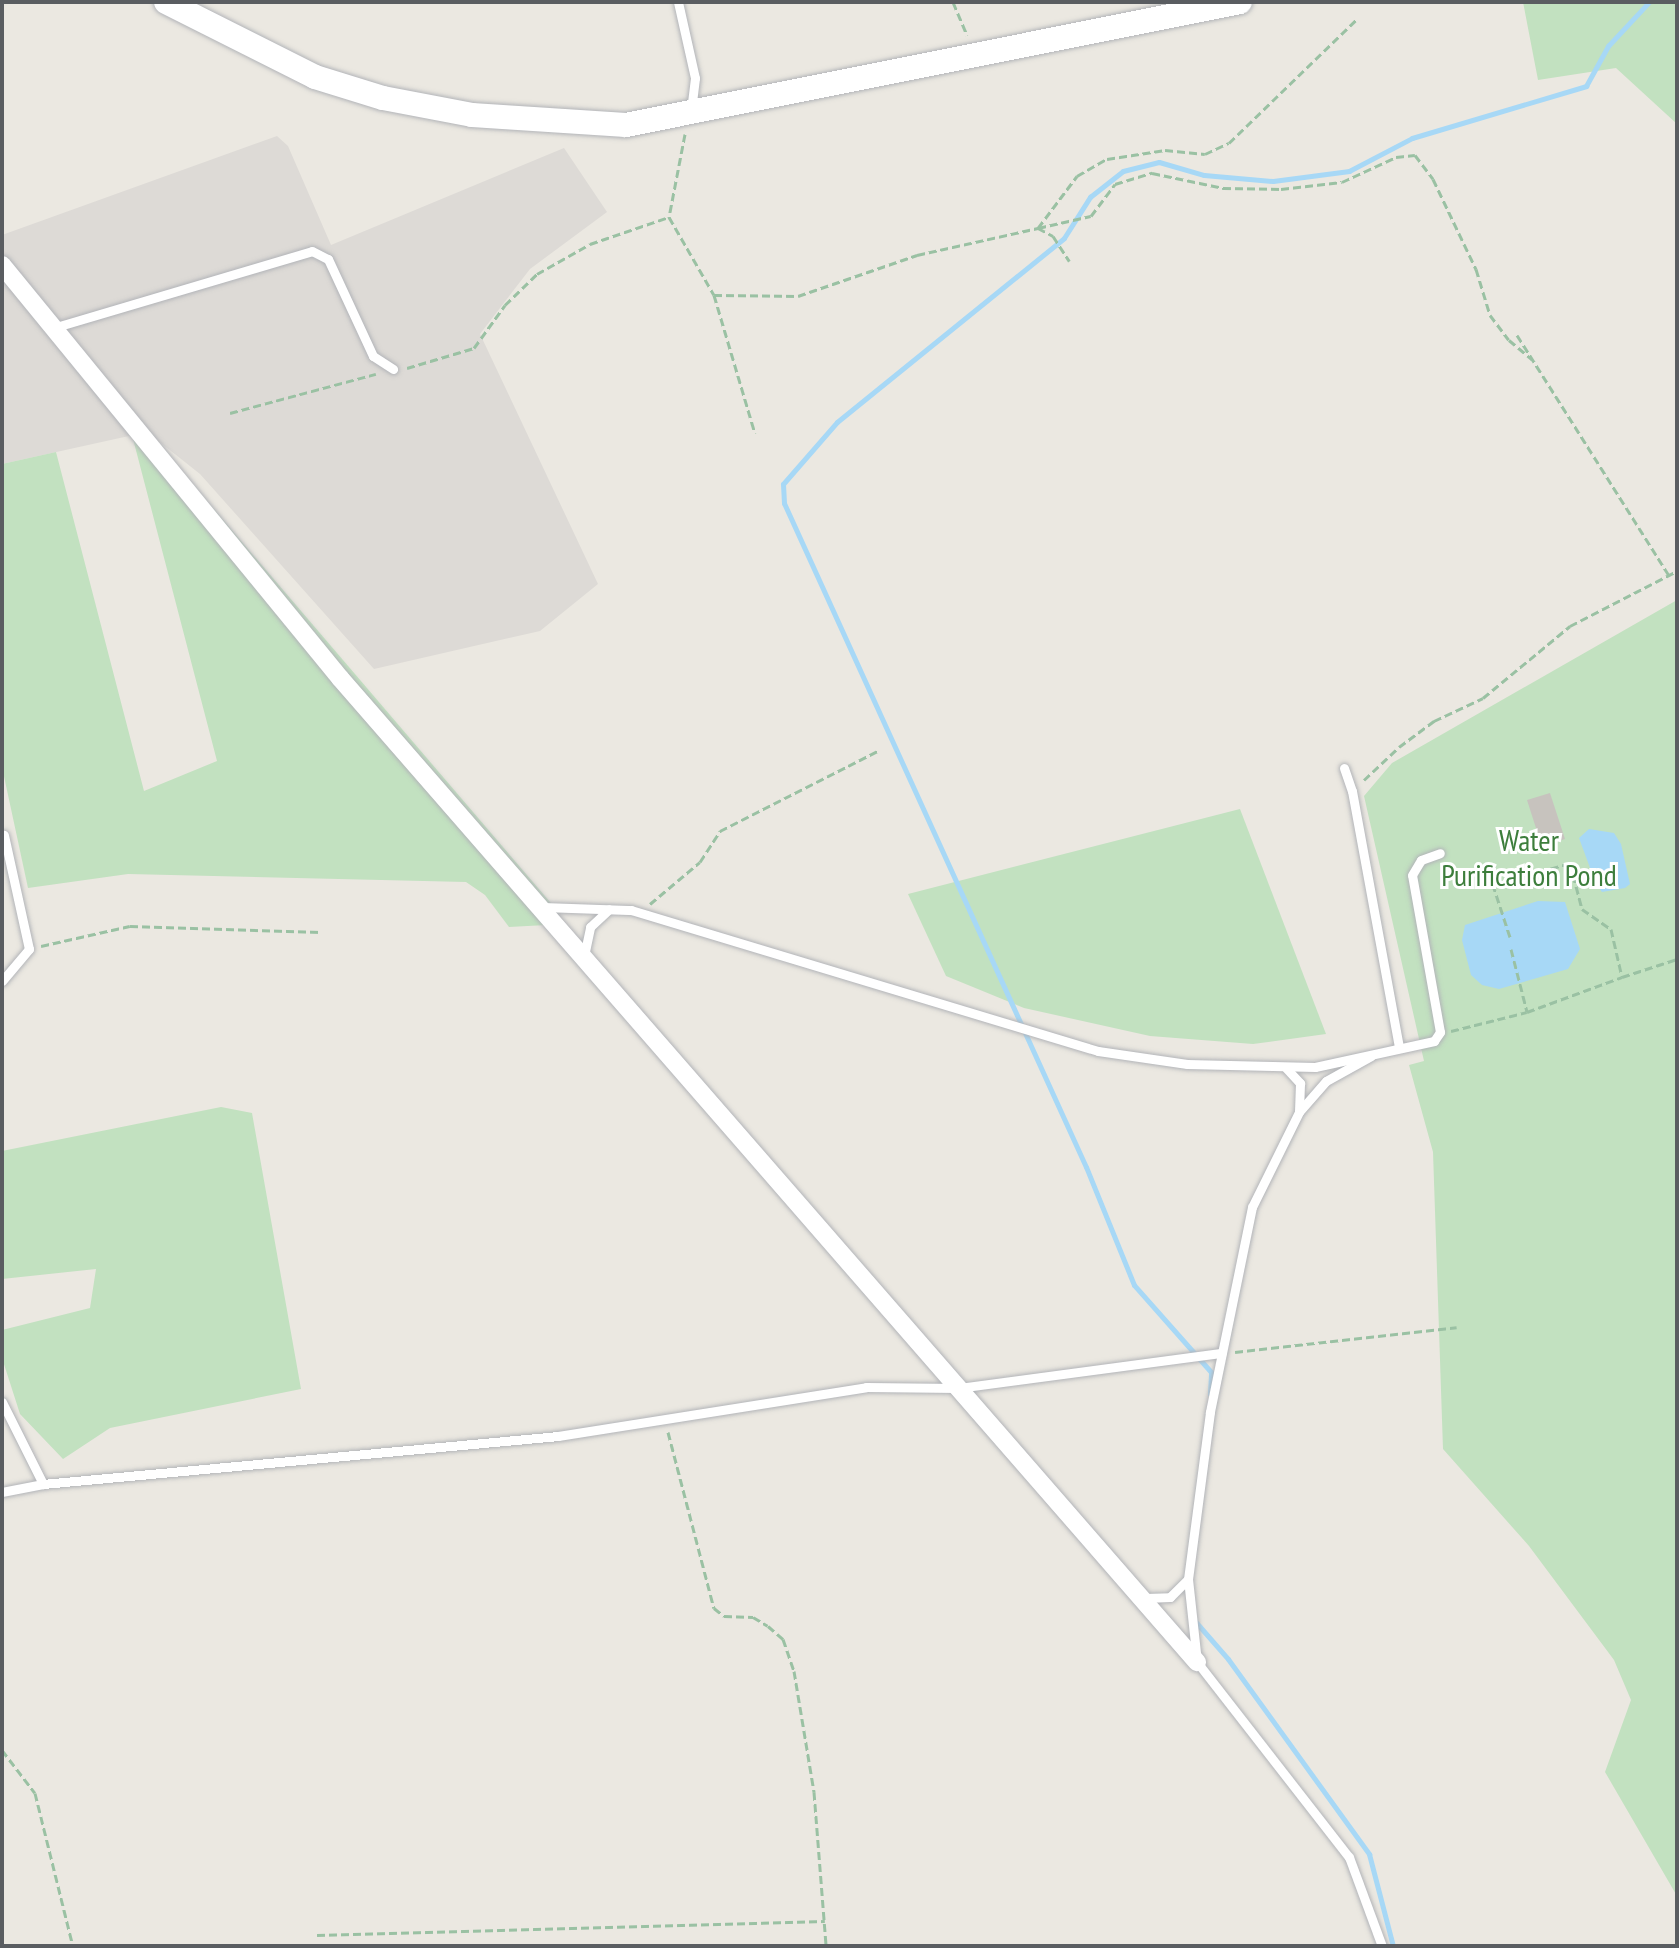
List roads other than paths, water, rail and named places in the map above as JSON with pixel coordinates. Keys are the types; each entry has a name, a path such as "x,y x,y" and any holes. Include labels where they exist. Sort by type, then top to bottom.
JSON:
{"main road":[{"path":"166,2 315,77 383,98 472,115 626,125 1240,2"}],"street":[{"path":"2,265 56,327 340,678 1197,1662"}],"lane":[{"path":"678,2 695,78 690,114"},
{"path":"56,327 312,251 328,259 373,356 393,369"},
{"path":"1344,768 1352,791 1399,1048"},
{"path":"2,981 29,949 4,835"},
{"path":"537,907 610,908 644,914 1098,1051 1187,1064 1315,1067 1381,1050 1434,1041 1440,1032 1412,875 1421,860 1440,853"},
{"path":"584,959 583,945 590,927 610,908"},
{"path":"1381,1050 1326,1081 1299,1112 1252,1207 1199,1481 1188,1579 1197,1662 1349,1857 1382,1946"},
{"path":"1283,1067 1300,1083 1299,1112"},
{"path":"2,1492 43,1484 440,1449 651,1422 866,1387 958,1388 1222,1353"},
{"path":"2,1402 43,1484"},
{"path":"1141,1597 1170,1597 1188,1579"}],"water":[{"path":"1589,829 1614,833 1621,844 1630,884 1625,888 1602,892 1596,884 1579,838"},
{"path":"1538,901 1565,902 1580,949 1568,969 1499,989 1482,985 1471,975 1462,940 1465,925"}],"waterway":[{"path":"1210,1394 1211,1372 1134,1285 1086,1167 784,503 783,484 837,422 1064,238 1090,197 1123,171 1159,162 1204,175 1273,181 1349,171 1412,138 1586,86 1608,46 1649,2"},
{"path":"1194,1620 1228,1659 1369,1854 1393,1946"}],"park label":[{"name":"Water Purification Pond","path":"1529,857"}]}
